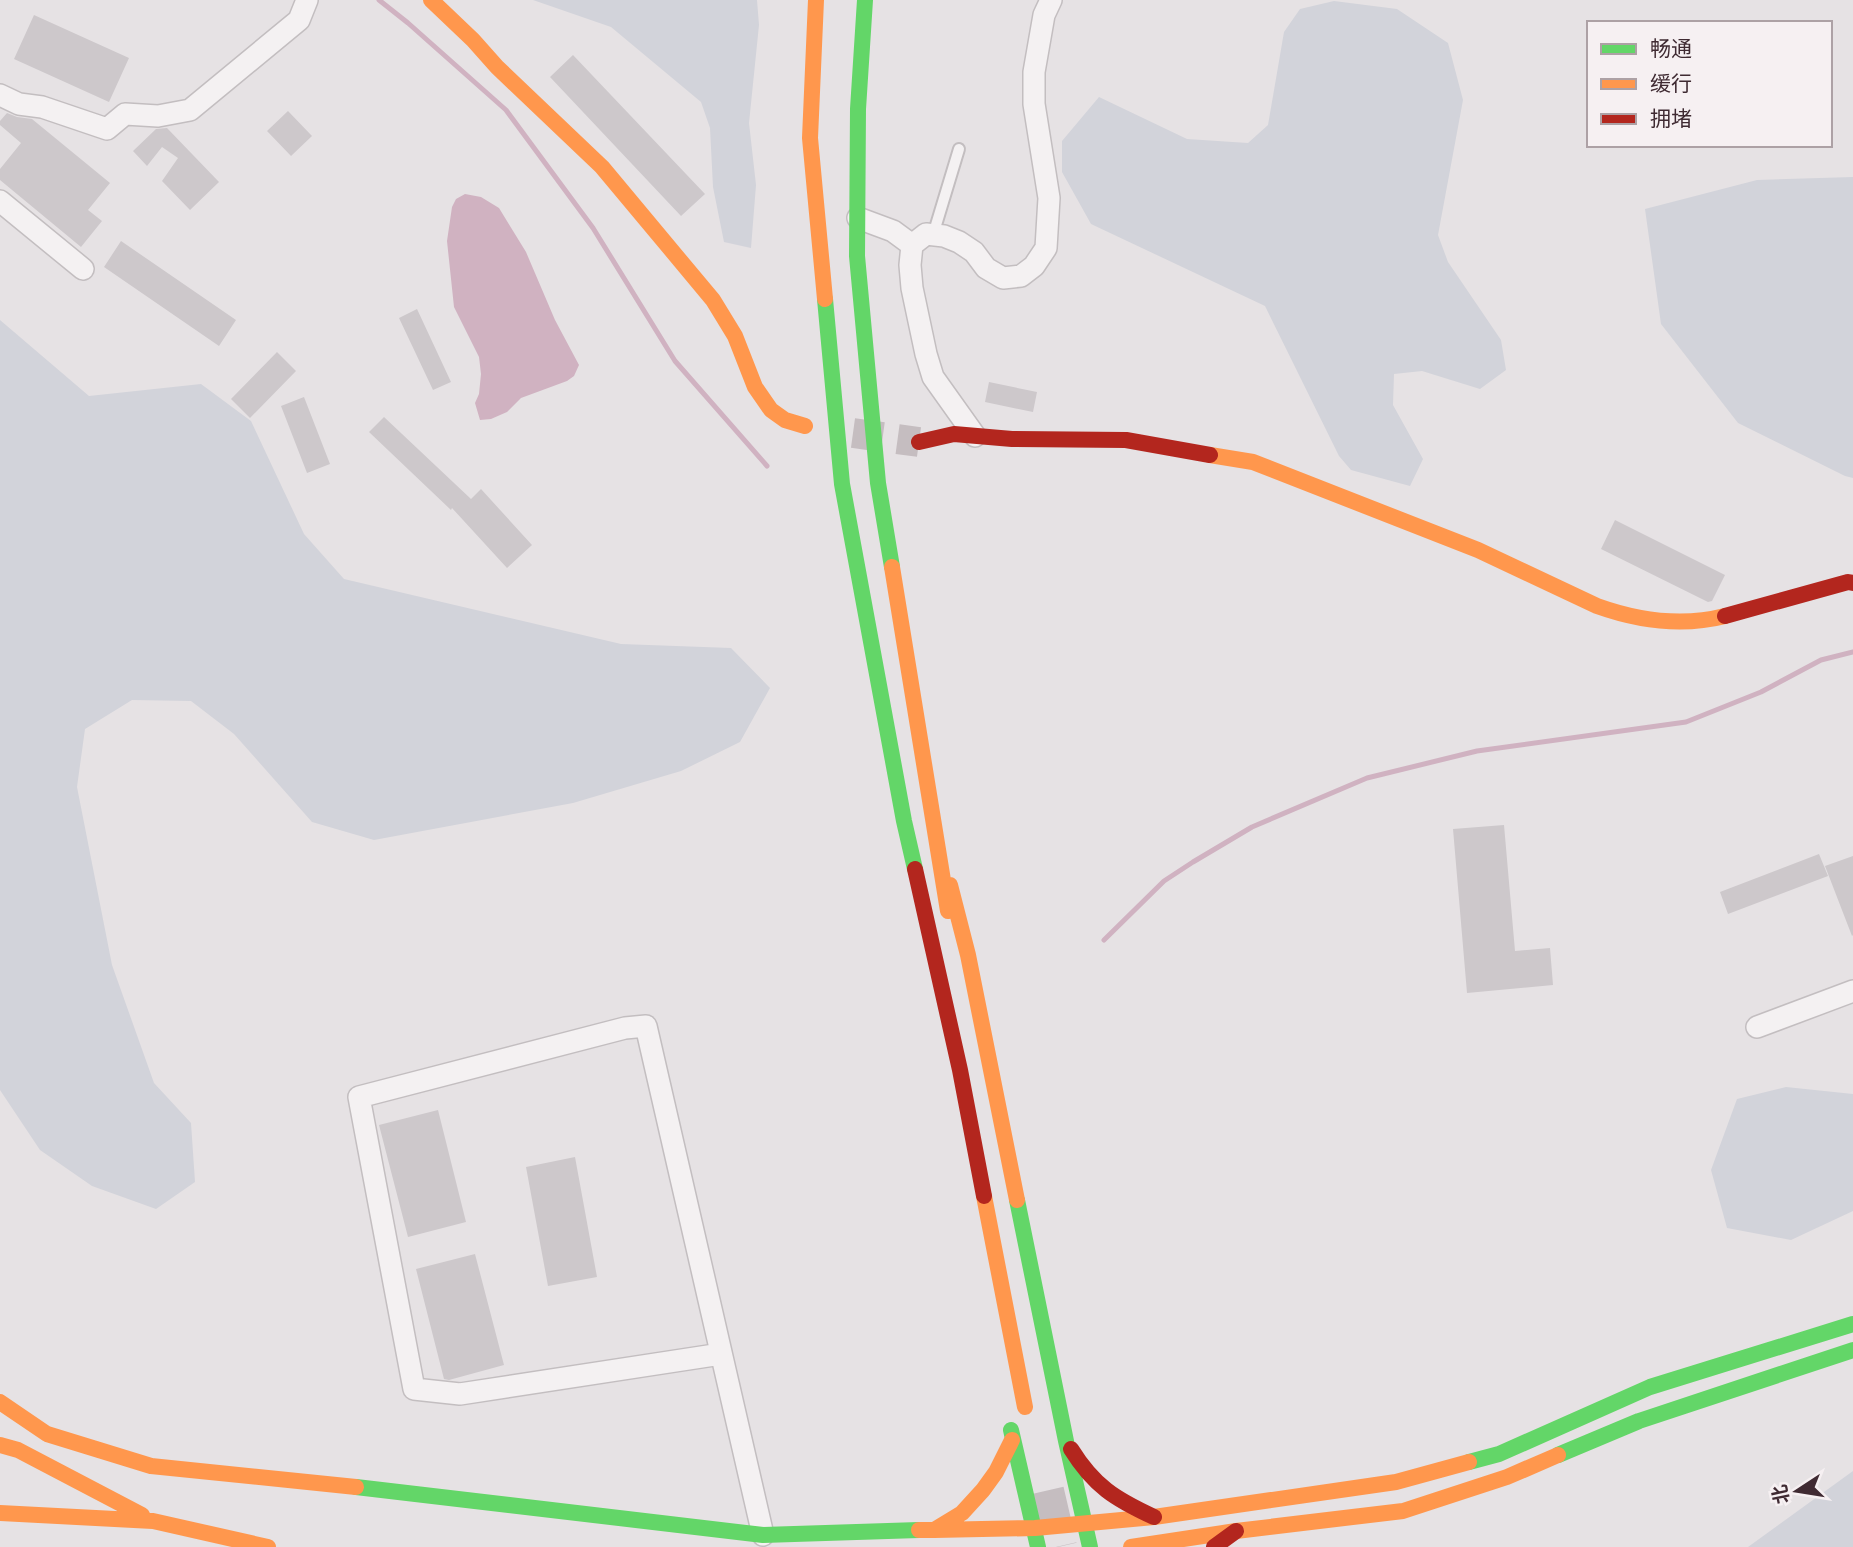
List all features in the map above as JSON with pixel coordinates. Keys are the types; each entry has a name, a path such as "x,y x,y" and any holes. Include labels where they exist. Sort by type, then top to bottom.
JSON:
{"main road":[{"path":"432,0 602,167 713,300 734,336 755,387 771,410 785,420 805,426"},
{"path":"816,0 810,138 842,484 904,821 960,1070 1025,1407"},
{"path":"865,0 858,109 857,256 878,483 976,1083 1013,1261"},
{"path":"919,442 954,434 1012,439 1126,440 1253,462 1479,550 1597,606 1636,618 1681,623 1706,621 1848,582 1853,583"},
{"path":"933,818 968,955 1066,1441 1090,1547"},
{"path":"904,821 913,918 940,1051"},
{"path":"958,1144 995,1332"},
{"path":"0,1422 150,1466 315,1482 763,1535 1035,1528 1154,1517 1396,1482 1499,1454 1650,1387 1853,1324"},
{"path":"1130,1547 1402,1511 1507,1477 1639,1421 1853,1350"},
{"path":"0,1402 47,1434"},
{"path":"1008,1413 1038,1547"},
{"path":"934,1530 962,1513 996,1472 1013,1440"},
{"path":"1066,1441 1087,1474 1110,1494 1154,1517"},
{"path":"0,1445 18,1450 153,1521"},
{"path":"0,1513 153,1521 268,1547"},
{"path":"1214,1547 1236,1531"}],"street":[{"path":"0,95 19,104 42,107 107,129 125,114 158,116 190,110 299,20 307,0"},
{"path":"975,436 933,377 912,288 912,245 926,234 944,236 960,242 974,252 986,268 1003,278 1021,276 1034,266 1046,248 1049,198 1034,104 1034,72 1044,15 1051,0"},
{"path":"0,201 83,269"},
{"path":"858,218 892,231 912,245"},
{"path":"1757,1027 1853,991"},
{"path":"721,1354 460,1394 414,1389 359,1097 625,1028 646,1026 763,1535"}],"lane":[{"path":"933,235 959,149"}],"shaded area":[{"path":"533,0 757,0 759,25 749,123 756,185 751,248 724,242 713,187 710,128 701,102 611,27"},
{"path":"1334,1 1397,9 1448,43 1463,100 1438,235 1448,262 1501,340 1506,370 1480,389 1422,371 1394,374 1393,405 1423,459 1410,486 1351,470 1339,456 1265,306 1091,224 1062,172 1062,141 1099,97 1187,139 1248,143 1268,125 1284,32 1300,9"},
{"path":"1853,177 1853,478 1738,423 1661,324 1645,209 1757,180"},
{"path":"465,194 481,197 499,208 526,252 555,320 579,365 574,376 567,381 521,398 507,412 491,419 480,420 475,403 481,374 479,357 454,307 447,241 452,207 456,199"},
{"path":"0,320 89,396 201,384 251,421 304,534 344,579 621,644 731,648 770,688 740,742 681,771 573,803 374,840 312,822 234,734 191,701 132,700 85,729 77,787 112,965 154,1083 191,1123 195,1182 156,1209 92,1186 40,1150 0,1090"},
{"path":"1786,1087 1853,1094 1853,1211 1791,1240 1727,1228 1711,1170 1737,1099"},
{"path":"1853,1471 1853,1547 1748,1547"}],"building":[{"path":"34,15 129,58 109,102 14,59"},
{"path":"573,55 705,194 681,216 550,77"},
{"path":"288,111 312,136 291,156 267,131"},
{"path":"7,113 32,119 110,183 88,210 102,221 81,247 0,180 0,169 21,143 0,125"},
{"path":"167,128 219,182 190,210 162,181 178,158 162,147 147,166 133,151 156,129"},
{"path":"121,241 236,320 219,346 104,267"},
{"path":"417,309 451,382 433,390 399,318"},
{"path":"277,352 296,371 250,418 231,399"},
{"path":"989,382 1037,392 1033,412 985,402"},
{"path":"304,397 330,464 307,473 281,406"},
{"path":"384,417 471,499 481,489 532,545 507,568 452,508 451,510 369,432"},
{"path":"1615,520 1725,575 1712,601 1708,602 1601,549"},
{"path":"1504,825 1515,951 1550,948 1553,985 1467,993 1453,829"},
{"path":"1819,854 1828,876 1728,914 1720,892"},
{"path":"1853,856 1853,935 1852,936 1825,866"},
{"path":"438,1110 466,1222 408,1237 379,1125"},
{"path":"575,1157 597,1277 548,1286 526,1167"},
{"path":"475,1254 504,1365 449,1380 444,1379 416,1269"}],"waterway":[{"path":"379,0 506,110 593,228 675,361 767,466"},
{"path":"1104,940 1164,881 1193,862 1252,827 1367,778 1477,751 1686,722 1761,692 1821,660 1853,652"}],"tunnel":[{"path":"853,433 919,442"},
{"path":"1045,1491 1058,1547"}],"traffic: fast":[{"path":"865,0 858,109 857,256 878,483 892,567"},
{"path":"825,299 842,484 915,869"},
{"path":"1017,1200 1090,1547"},
{"path":"1469,1462 1499,1454 1650,1387 1853,1324"},
{"path":"1558,1455 1639,1421 1853,1350"},
{"path":"1011,1430 1038,1547"},
{"path":"356,1487 763,1535 919,1530"}],"traffic: slow":[{"path":"431,0 602,167 713,300 735,336 755,387 771,410 785,420 805,426"},
{"path":"816,0 810,138 825,299"},
{"path":"1210,455 1253,462 1478,550 1597,606 1661,621 1693,621 1725,616"},
{"path":"892,567 948,911"},
{"path":"950,885 968,955 1017,1200"},
{"path":"984,1196 1025,1407"},
{"path":"0,1402 47,1434 151,1466 356,1487"},
{"path":"919,1530 934,1530 962,1513 996,1472 1012,1440"},
{"path":"0,1445 18,1450 142,1515"},
{"path":"1131,1547 1403,1511 1507,1477 1558,1455"},
{"path":"934,1530 1035,1528 1154,1517 1396,1482 1469,1462"},
{"path":"0,1513 153,1521 268,1547"}],"traffic: jam":[{"path":"919,442 954,434 1012,439 1126,440 1210,455"},
{"path":"1725,616 1848,582 1853,583"},
{"path":"915,869 960,1070 984,1196"},
{"path":"1071,1449 1088,1473 1106,1490 1154,1517"},
{"path":"1214,1547 1236,1531"}]}
